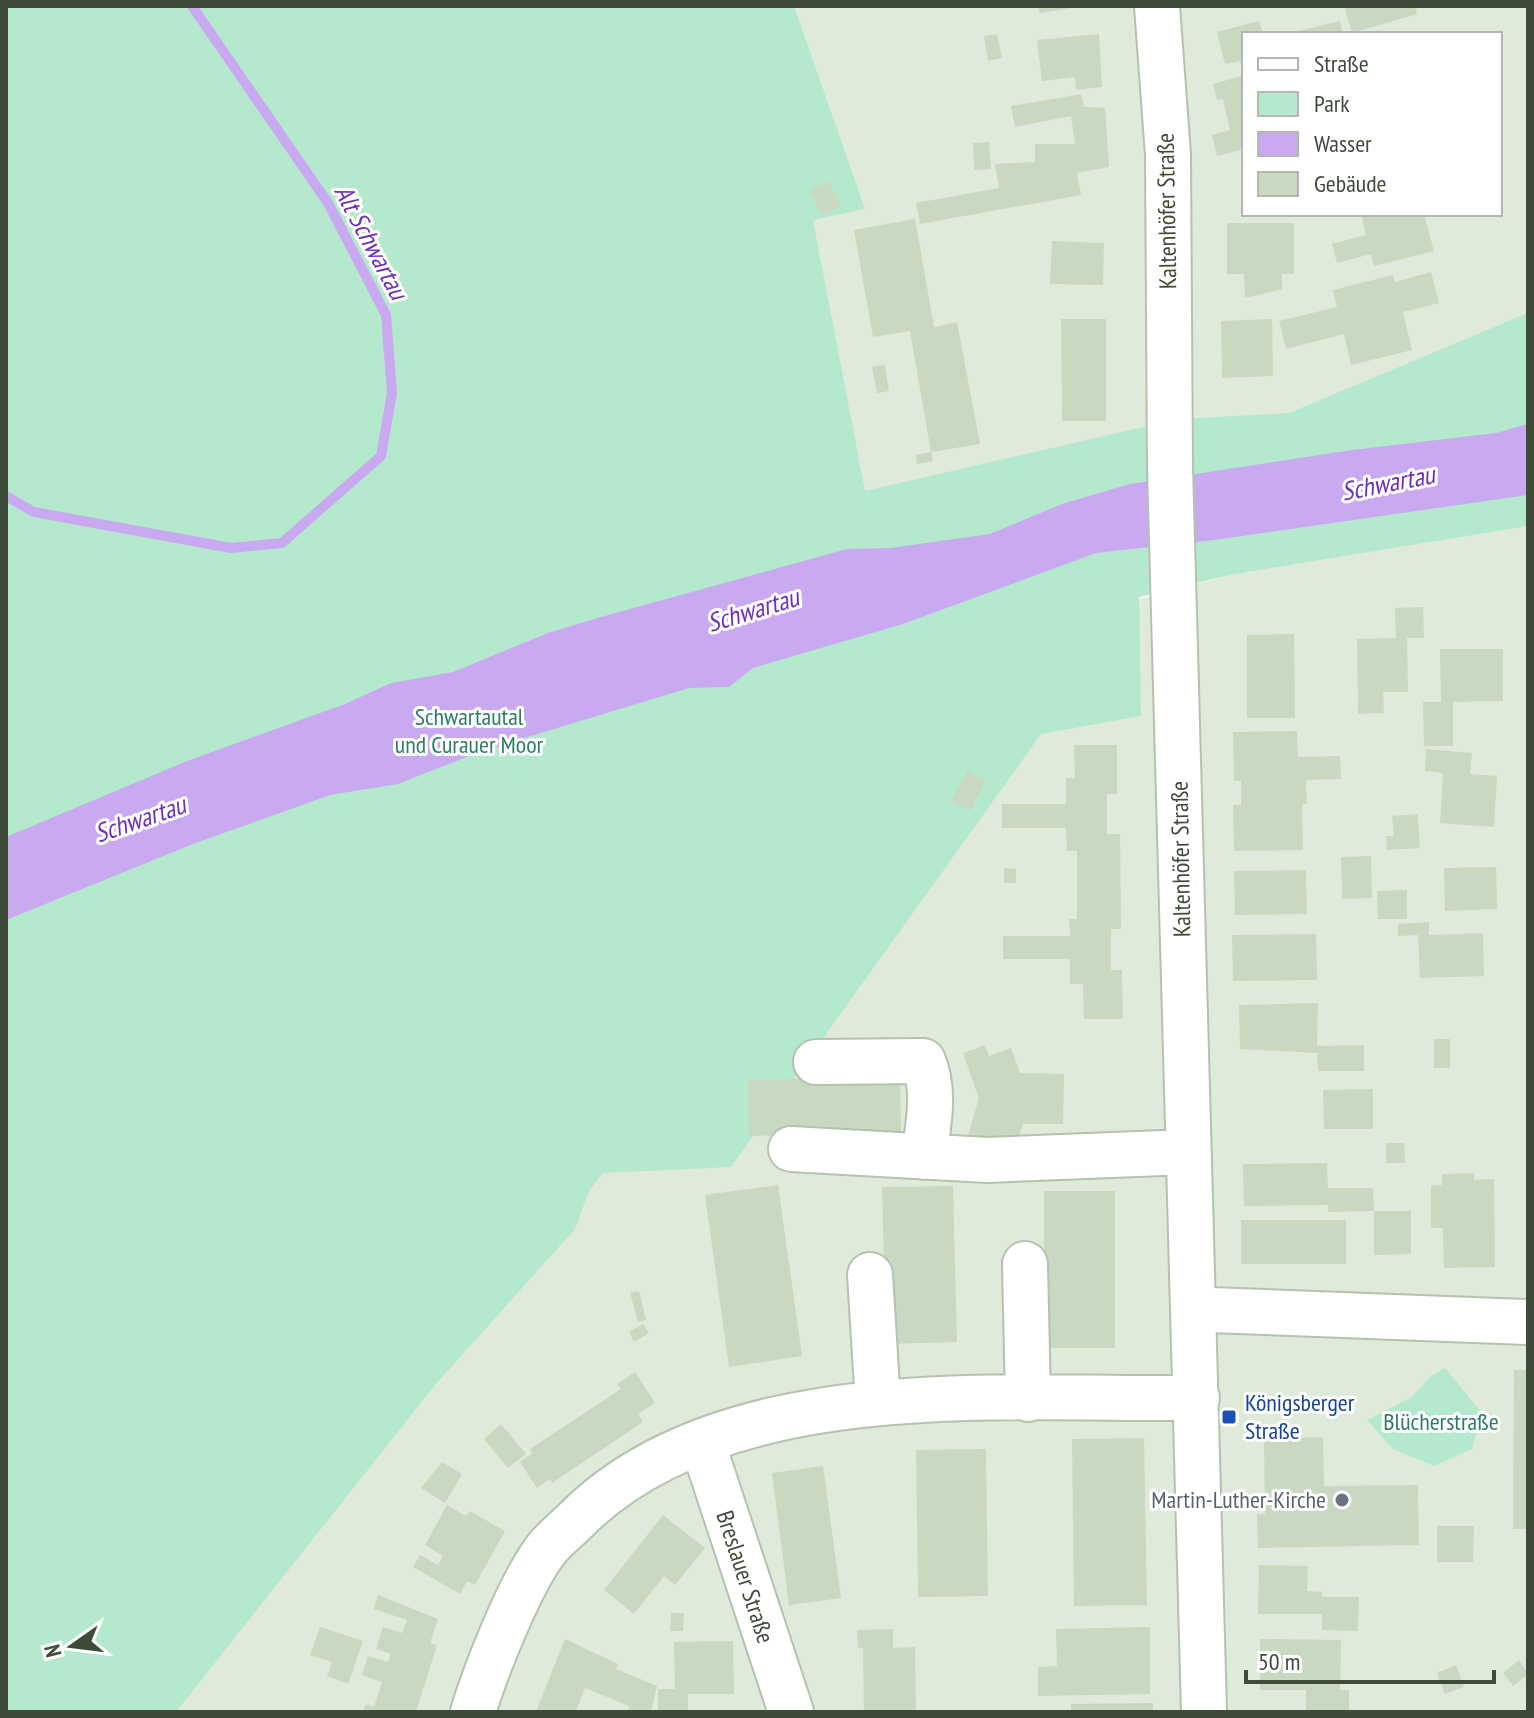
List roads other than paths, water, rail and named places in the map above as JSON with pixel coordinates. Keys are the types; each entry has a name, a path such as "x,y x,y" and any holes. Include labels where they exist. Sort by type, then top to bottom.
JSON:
{"street":[{"name":"Kaltenhöfer Straße","path":"1157,6 1168,155 1170,467 1204,1712"},
{"path":"816,1062 923,1061 929,1074 930,1112 924,1157"},
{"path":"791,1149 987,1160 1189,1152"},
{"path":"1025,1264 1028,1399"},
{"path":"870,1275 878,1403"},
{"path":"1195,1306 1211,1310 1528,1322"},
{"path":"473,1712 510,1619 545,1551 589,1507 636,1471 702,1442 788,1415 878,1403 1197,1398"},
{"name":"Breslauer Straße","path":"702,1442 791,1712"}],"water":[{"name":"Schwartau","path":"1528,424 1528,495 1214,540 1096,553 903,624 753,668 729,687 689,688 482,751 398,784 330,795 193,844 6,920 6,837 187,761 345,704 391,683 453,672 548,633 847,549 891,548 990,534 1062,504 1130,484 1352,450 1496,433"}],"waterway":[{"name":"Alt Schwartau","path":"6,496 34,512 231,548 282,543 381,456 392,393 386,315 328,203 192,6"}],"place":[{"name":"Königsberger Straße","path":"1229,1417"},
{"name":"Martin-Luther-Kirche","path":"1342,1500"}],"park label":[{"name":"Schwartautal und Curauer Moor","path":"469,731"},
{"name":"Blücherstraße","path":"1441,1422"}]}
